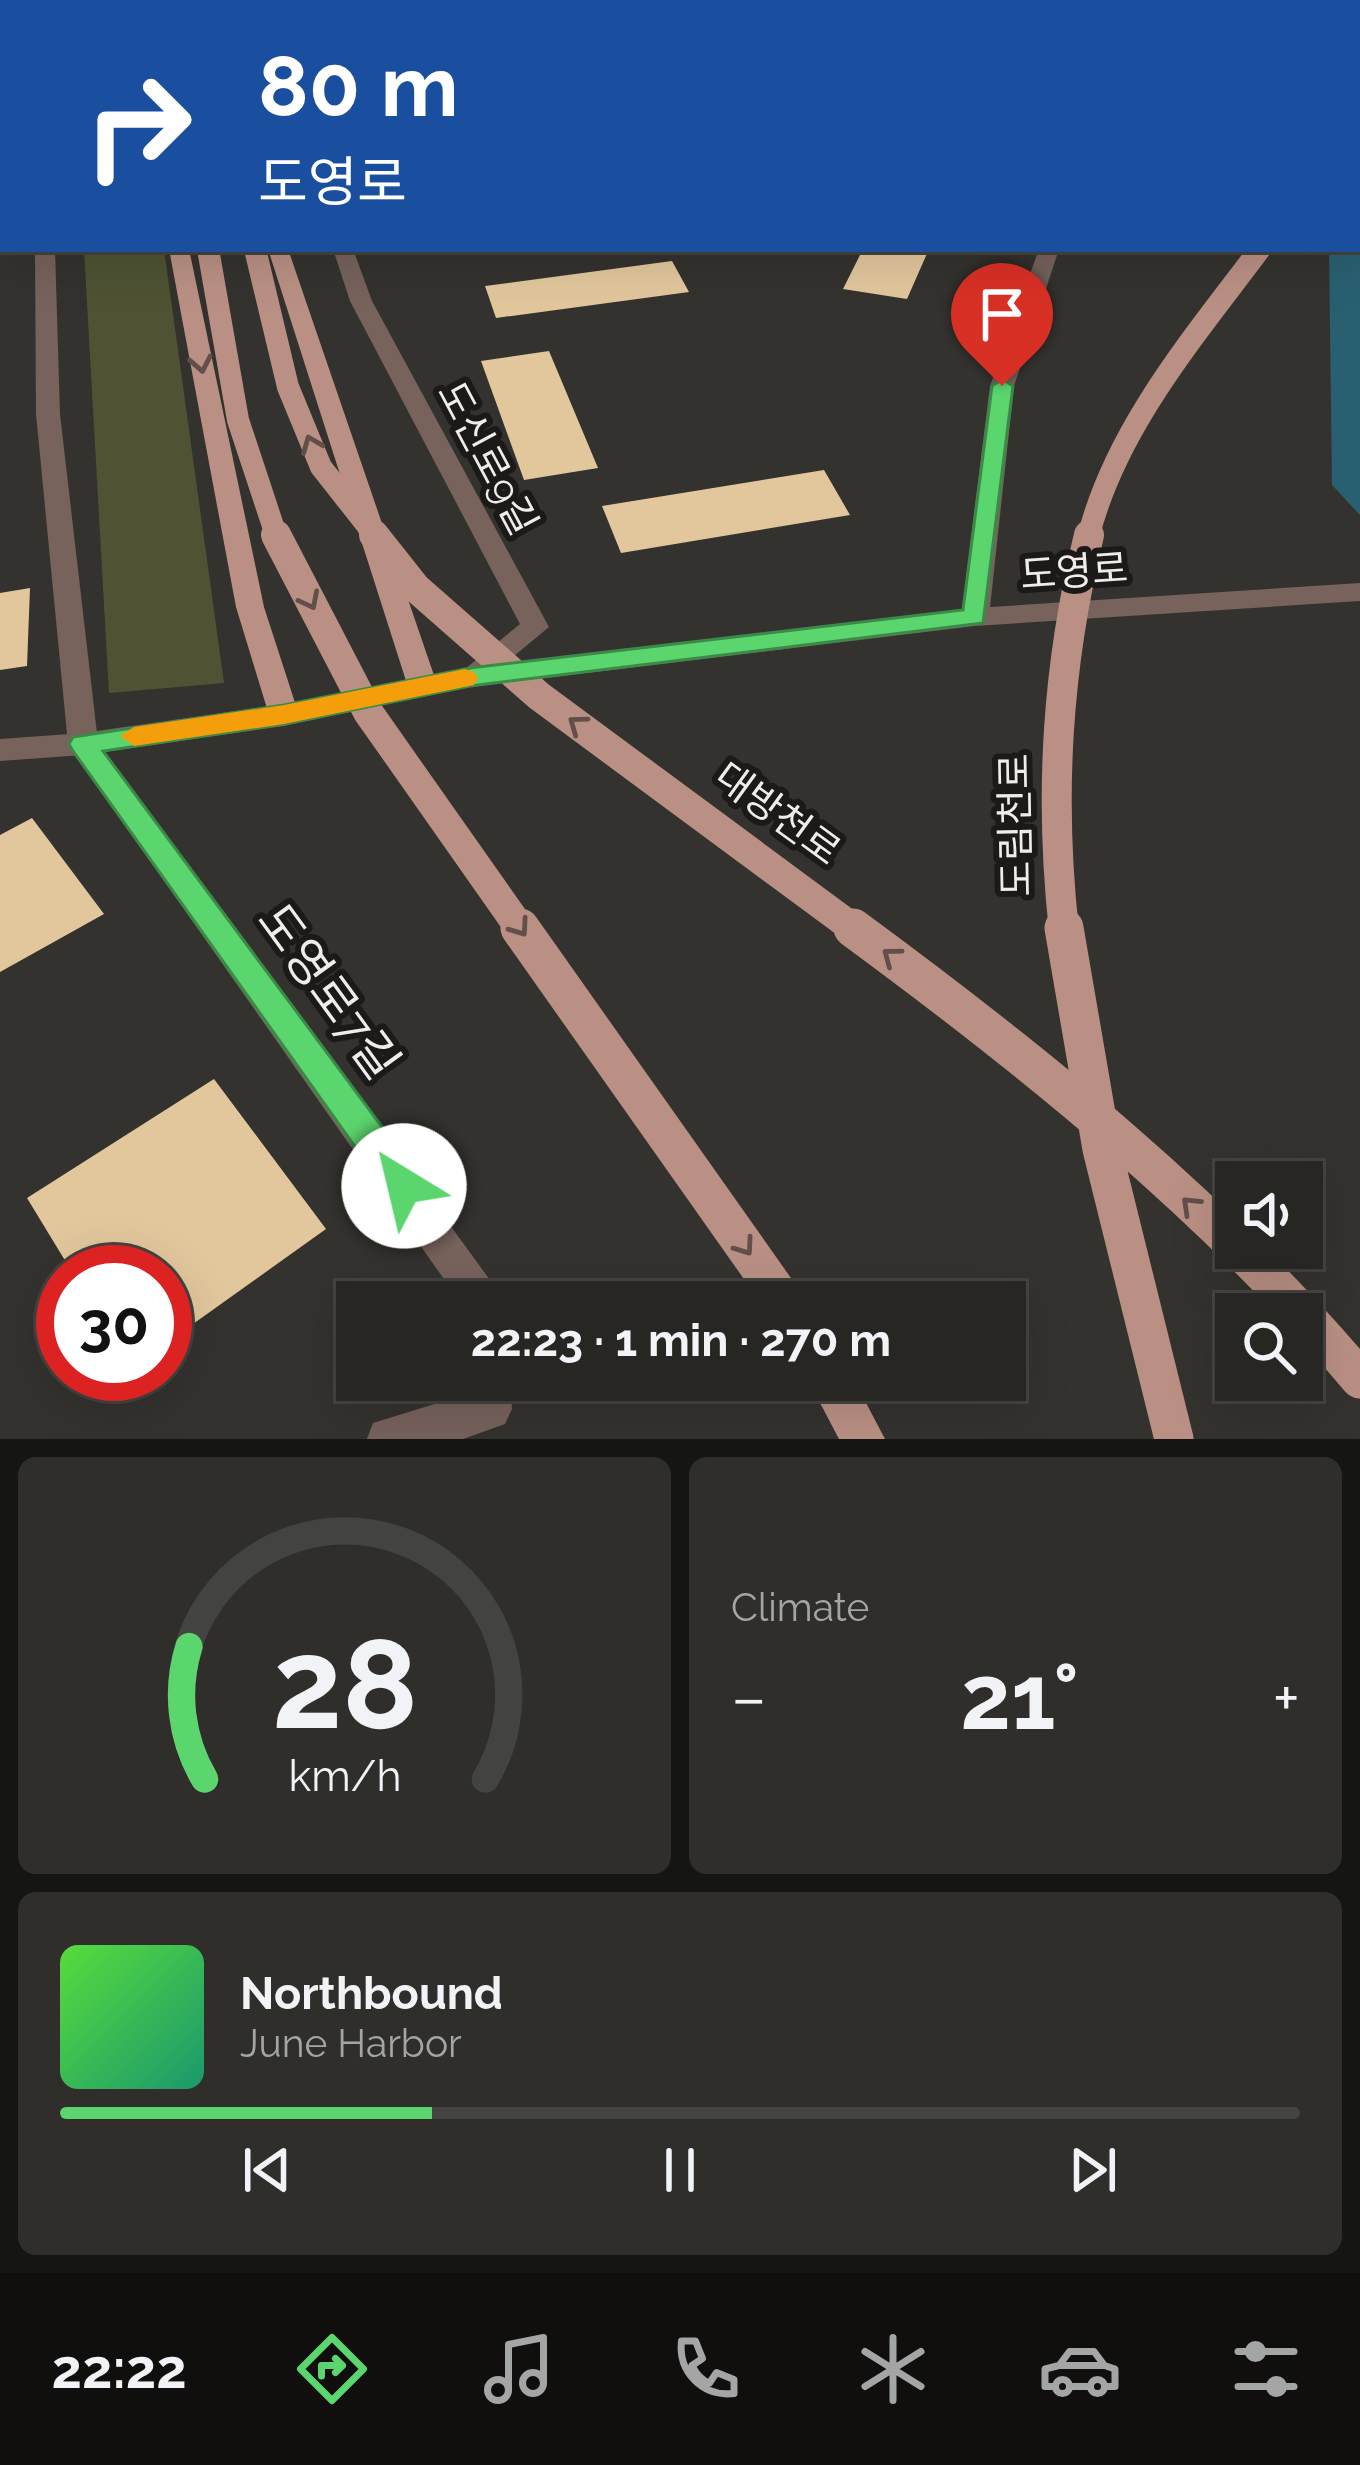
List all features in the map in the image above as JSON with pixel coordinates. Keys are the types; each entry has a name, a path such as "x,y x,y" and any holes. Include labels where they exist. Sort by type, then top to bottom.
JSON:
{"main road":[{"path":"180,252 250,607 284,715"},
{"path":"209,252 238,420 274,532 368,712 769,1281"},
{"name":"대방천로","path":"256,252 288,387 321,467 416,588 538,696 897,960 1113,1132 1313,1323 1360,1378"},
{"path":"279,252 423,687"},
{"name":"도림천로","path":"1174,1439 1073,1020 1059,915 1055,736 1067,640 1091,526 1143,412 1258,252"},
{"path":"842,1401 863,1439"}],"street":[{"path":"45,252 48,414 82,744"},
{"name":"도신로9길","path":"344,252 361,301 535,627 470,677"},
{"path":"974,617 1002,386 1048,252"},
{"name":"도영로","path":"0,750 82,744 284,715 470,677 974,617 1360,592"},
{"name":"도영로7길","path":"82,744 469,1281"},
{"path":"389,1439 490,1409 489,1401"}],"green space":[{"path":"84,252 164,252 224,683 109,693"}],"water":[{"path":"1329,252 1360,252 1360,515 1332,485"}],"building":[{"path":"862,252 928,252 907,299 843,289"},
{"path":"672,261 689,292 496,318 485,286"},
{"path":"549,351 598,468 524,480 481,361"},
{"path":"824,470 850,515 621,553 602,506"},
{"path":"30,588 27,666 0,670 0,593"},
{"path":"32,818 104,914 0,972 0,835"},
{"path":"214,1079 326,1229 192,1325 192,1245 56,1245 27,1198"}],"slow traffic":[{"path":"134,736 284,715 465,678"}],"route":[{"path":"404,1186 82,744 284,715 470,677 974,617 1002,386"}]}
